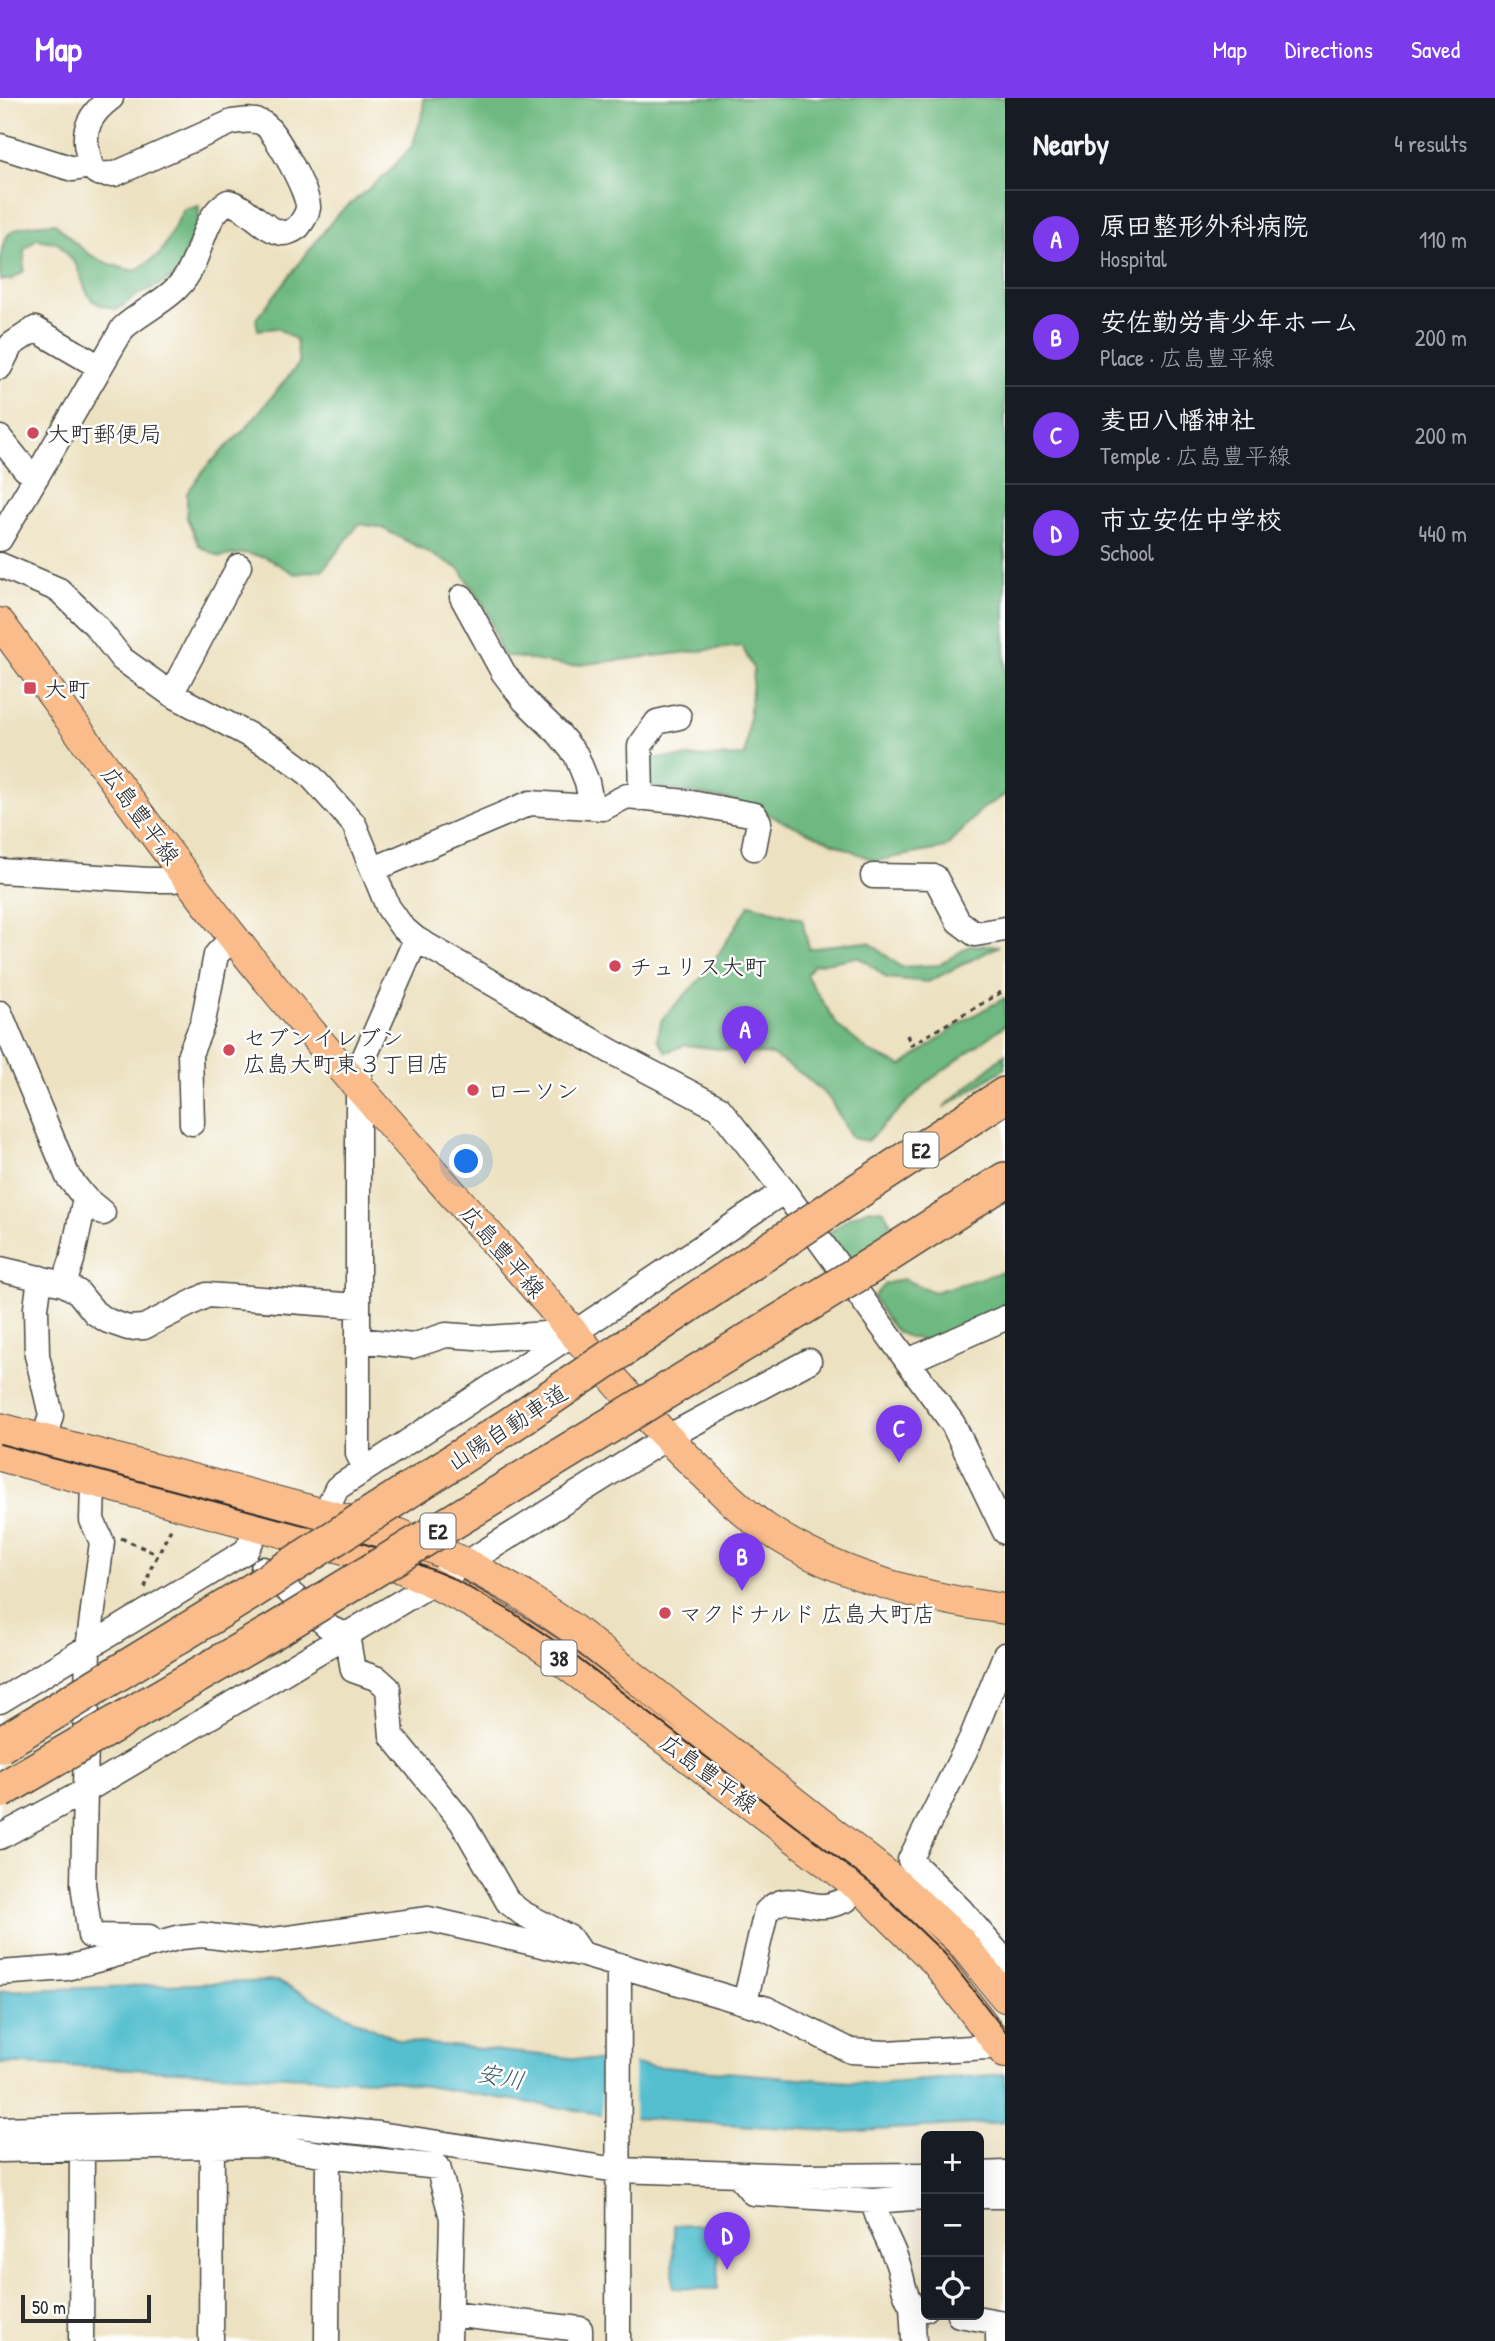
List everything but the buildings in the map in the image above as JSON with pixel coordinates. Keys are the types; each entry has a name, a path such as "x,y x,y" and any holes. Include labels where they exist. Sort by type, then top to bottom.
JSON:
{"highway":[{"name":"山陽自動車道","path":"0,1745 249,1593 510,1425 1005,1095"},
{"name":"E2","path":"0,1791 285,1624 872,1265 1005,1180"}],"main road":[{"name":"広島豊平線","path":"0,623 233,937 666,1438 729,1498 766,1528 813,1555 862,1576 912,1592 1005,1609"},
{"name":"広島豊平線","path":"0,1428 400,1534 465,1563 521,1594 573,1629 882,1871 960,1941 1005,1997"},
{"name":"広島豊平線","path":"0,1456 93,1482 252,1539 381,1559 434,1582 507,1622 554,1654 863,1890 935,1961 1003,2048"}],"street":[{"path":"0,539 123,328 174,291 189,273 216,208 228,202 240,205 269,227 283,233 294,230 302,223 308,208 306,194 273,135 263,124 248,120 232,122 115,174 98,173 91,166 85,144 86,126 95,110 111,98"},
{"path":"0,146 73,169 91,166"},
{"path":"0,367 11,345 35,329 100,367"},
{"path":"0,438 25,470 37,476"},
{"path":"0,565 59,590 96,626 122,659 172,694 277,750 309,774 354,824 388,907 402,927 416,939 612,1052 719,1108 953,1424 1005,1532"},
{"path":"172,694 239,566"},
{"path":"462,597 503,672 524,700 576,755 587,782 592,807"},
{"path":"641,798 640,746 657,722 678,717"},
{"path":"374,869 530,803 603,808 627,796 686,802 755,815 759,822 754,848"},
{"path":"0,871 149,880 186,877"},
{"path":"873,876 935,877 958,921 975,934 1005,929"},
{"path":"192,1123 190,1054 203,1022 216,955 233,937"},
{"path":"366,1469 358,1454 358,1084 361,1065 416,939"},
{"path":"0,1013 68,1177 94,1205 36,1308 37,1354 51,1415 44,1440"},
{"path":"324,1513 337,1488 783,1191"},
{"path":"0,1269 52,1281 78,1292 95,1313 128,1328 144,1327 207,1295 358,1306"},
{"path":"908,1362 1005,1318"},
{"path":"358,1340 412,1346 446,1335 489,1338 573,1332"},
{"path":"0,1837 85,1791 346,1635 666,1438 809,1361"},
{"path":"93,1482 92,1520 102,1542 88,1648 83,1884 90,1936 202,1935 259,1942 428,1919 581,1954 745,2002 767,2009 851,2051 886,2053 1003,2048"},
{"path":"0,1701 150,1610 252,1539"},
{"path":"252,1539 253,1560 331,1629 346,1635"},
{"path":"346,1635 353,1670 378,1679 388,1688 391,1737 462,1822 508,1902 522,1913 570,1938 581,1954"},
{"path":"1005,1655 971,1739 908,1862 961,1910 1005,1961"},
{"path":"745,2002 766,1912 775,1903 786,1901 826,1906 846,1900"},
{"path":"0,1973 67,1968 181,1937"},
{"path":"618,2341 619,1965"},
{"path":"0,2129 259,2122 379,2134 617,2165 737,2174 921,2175"},
{"path":"0,2150 262,2144 328,2155 438,2167 452,2218 449,2341"},
{"path":"211,2341 212,2145"},
{"path":"81,2341 82,2147"},
{"path":"327,2341 328,2155"},
{"path":"737,2174 753,2193 873,2201 921,2197"},
{"path":"984,2174 1005,2174"},
{"path":"984,2196 1005,2196"},
{"path":"873,2201 875,2213 897,2260 906,2297 919,2308 914,2341"},
{"path":"450,2314 580,2329 580,2341"},
{"path":"984,2320 998,2322 998,2341"}],"path":[{"path":"907,1035 911,1045 1005,990"},
{"path":"150,1610 146,1604 147,1577 178,1515"},
{"path":"96,1529 158,1554"}],"green space":[{"path":"423,98 1005,98 1005,795 982,809 945,848 875,861 737,801 646,786 652,758 745,756 754,670 742,646 568,666 502,655 487,610 460,569 380,527 359,524 323,570 295,574 265,557 243,553 220,557 199,546 187,518 187,493 207,466 245,429 299,364 296,340 277,328 258,330 256,319 336,216 390,171 412,146 424,110"},
{"path":"199,206 199,218 176,277 137,295 118,309 92,300 76,265 58,243 36,239 24,250 24,271 11,280 0,280 4,241 16,229 55,223 90,255 109,264 135,271 160,254 184,209"},
{"path":"750,904 802,919 809,949 855,942 870,943 901,967 939,965 971,945 999,946 928,982 887,978 857,957 814,965 806,975 838,1026 871,1053 902,1066 965,1020 1005,998 1005,1025 929,1081 867,1141 852,1138 829,1098 806,1077 772,1055 685,1045 666,1052 657,1038 662,1019 707,972"},
{"path":"1005,1054 1005,1068 943,1108"},
{"path":"869,1209 884,1211 891,1224 885,1239 843,1267 824,1237 850,1217"},
{"path":"1005,1271 1005,1308 938,1337 911,1338 898,1332 873,1297 885,1284 903,1279 934,1292"}],"water":[{"name":"安川","path":"276,1981 400,2041 651,2066 874,2084 1005,2074 1005,2122 844,2132 618,2117 394,2081 0,2063 0,1991"},
{"path":"674,2225 719,2225 718,2289 673,2288"}],"pier":[{"path":"601,2057 634,2061 634,2122 602,2118"}],"tram line":[{"path":"0,1444 315,1528 387,1551 452,1578 509,1610 562,1646 874,1886 945,1954 1005,2031"}],"place":[{"name":"大町郵便局","path":"33,433"},
{"name":"大町","path":"30,688"},
{"name":"チュリス大町","path":"615,966"},
{"name":"セブンイレブン 広島大町東３丁目店","path":"229,1050"},
{"name":"原田整形外科病院","path":"745,1064"},
{"name":"ローソン","path":"473,1090"},
{"name":"麦田八幡神社","path":"899,1463"},
{"name":"安佐勤労青少年ホーム","path":"742,1591"},
{"name":"マクドナルド 広島大町店","path":"665,1613"},
{"name":"市立安佐中学校","path":"727,2270"}]}
